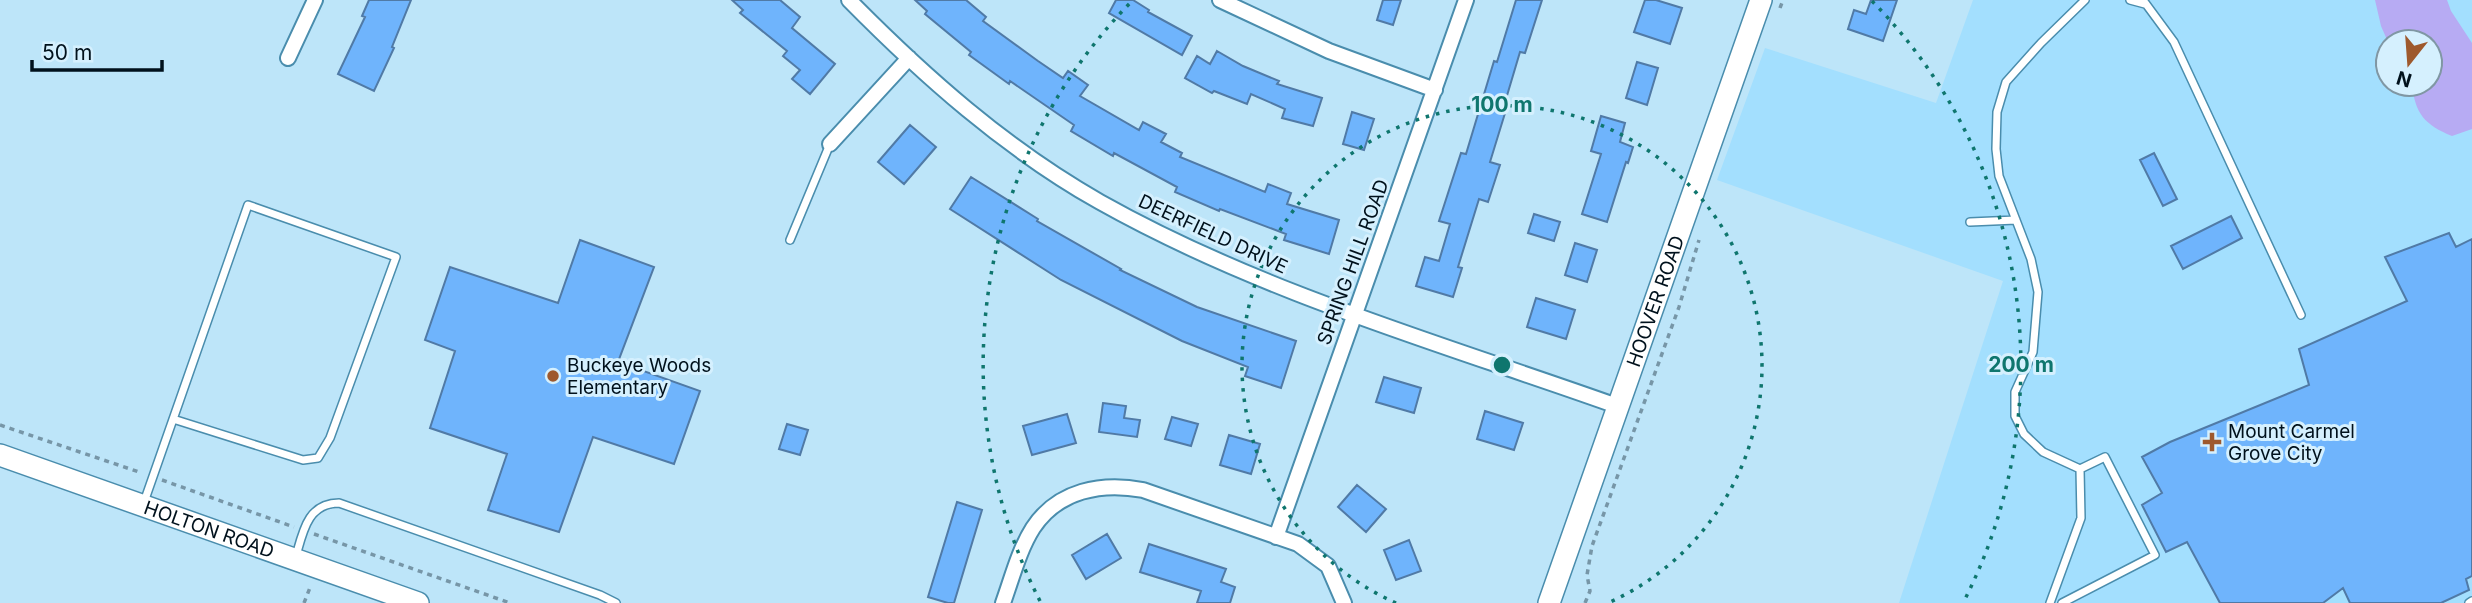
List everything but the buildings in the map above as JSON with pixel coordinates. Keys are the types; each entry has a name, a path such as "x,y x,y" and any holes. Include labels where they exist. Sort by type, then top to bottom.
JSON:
{"main road":[{"name":"HOOVER ROAD","path":"1549,603 1617,406 1770,5"},
{"name":"HOLTON ROAD","path":"0,455 418,603"}],"street":[{"path":"288,58 315,0"},
{"name":"DEERFIELD DRIVE","path":"849,0 950,96 1007,141 1098,201 1191,249 1260,280 1617,406"},
{"path":"1220,0 1329,51 1435,90"},
{"name":"SPRING HILL ROAD","path":"1276,537 1466,0"},
{"path":"830,144 909,58"},
{"path":"1003,603 1022,549 1034,527 1050,509 1070,496 1094,488 1119,486 1143,490 1298,544 1328,566 1344,603"}],"lane":[{"path":"2080,469 2043,452 2024,434 2015,416 2015,393 2033,352 2038,292 2031,259 1999,176 1996,149 1997,112 2006,82 2084,1 2093,0"},
{"path":"2130,0 2144,2 2174,42 2301,315"},
{"path":"790,240 830,144"},
{"path":"143,505 153,477 173,419 248,205 396,257 330,438 318,458 303,460 173,419"},
{"path":"1970,222 2016,220"},
{"path":"2062,603 2155,555 2105,457 2080,469"},
{"path":"2050,603 2081,518 2080,469"},
{"path":"296,559 306,521 321,506 340,503 616,603"}],"path":[{"path":"1770,5 1783,0"},
{"path":"1585,603 1590,591 1587,576 1592,546 1679,307 1702,231"},
{"path":"0,425 510,603"}],"shaded area":[{"name":"Mount Carmel Grove City","path":"1973,0 2472,0 2472,603 1899,603 2003,281 1717,180 1765,48 1936,103"},
{"path":"2375,0 2447,0 2472,43 2472,129 2452,136 2435,127 2423,117 2414,98 2444,98 2444,28 2381,26"}],"place":[{"name":"Buckeye Woods Elementary","path":"553,376"},
{"name":"Mount Carmel Grove City","path":"2212,442"}]}
